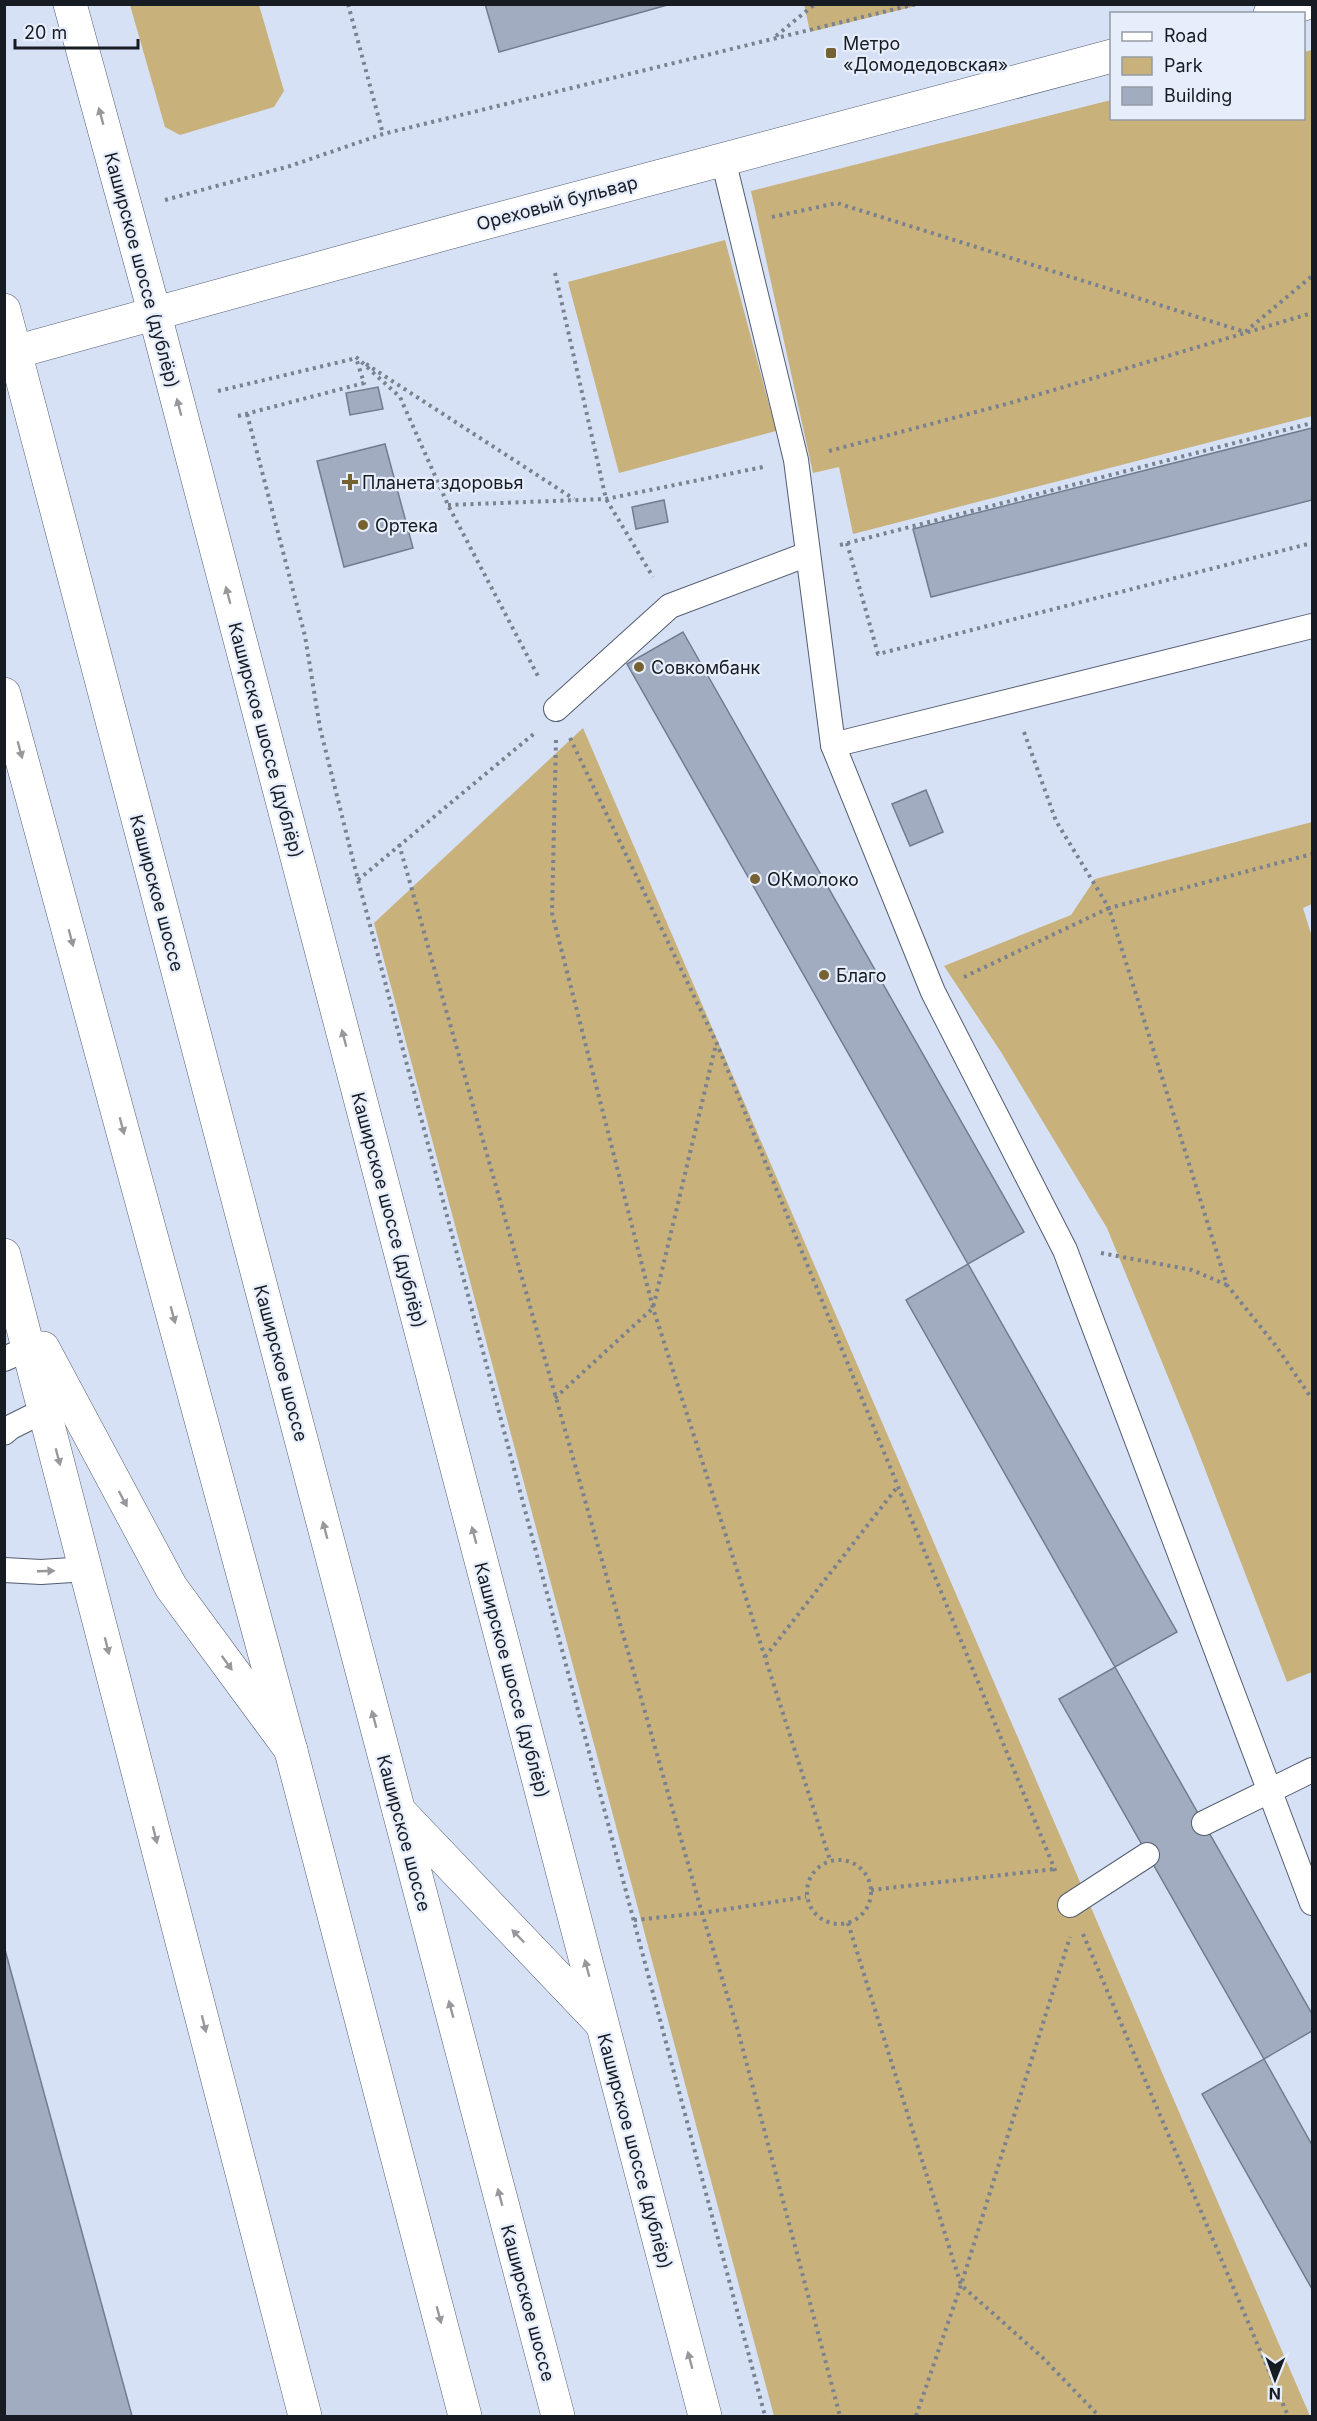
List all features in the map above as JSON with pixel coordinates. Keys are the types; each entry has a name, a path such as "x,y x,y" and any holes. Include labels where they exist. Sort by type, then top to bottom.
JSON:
{"main road":[{"name":"Каширское шоссе (дублёр)","path":"70,4 155,315 705,2416"},
{"path":"1277,12 1304,4"},
{"name":"Ореховый бульвар","path":"10,354 472,225 1110,57"},
{"name":"Каширское шоссе","path":"4,310 10,354 558,2416"},
{"path":"4,694 291,1751 461,2408"},
{"path":"8,1278 171,1587 291,1751"},
{"path":"8,1278 17,1354 45,1410 305,2416"},
{"path":"399,1811 602,2024"}],"lane":[{"path":"723,159 796,460 833,745 933,992 1062,1245 1271,1789 1312,1903"},
{"path":"556,709 670,606 808,554"},
{"path":"833,745 1312,626"},
{"path":"4,1433 11,1427 45,1410"},
{"path":"4,1570 41,1572 87,1569"},
{"path":"1203,1823 1312,1770"},
{"path":"1073,1911 1147,1855"}],"path":[{"path":"348,4 383,134"},
{"path":"773,38 815,4"},
{"path":"165,200 290,166 383,134 916,4"},
{"path":"739,224 837,203 1245,332"},
{"path":"555,273 606,499 670,606"},
{"path":"1245,332 1312,276"},
{"path":"448,506 606,499 796,460 1011,403 1312,313"},
{"path":"218,391 356,357 576,500"},
{"path":"238,416 364,383 356,357"},
{"path":"356,357 400,397 448,506 556,709 717,1044 1055,1869 1288,2416"},
{"path":"247,414 305,636 320,728 358,880 765,2416"},
{"path":"808,554 1312,423"},
{"path":"847,543 878,654 1312,543"},
{"path":"1013,700 1056,821 1109,908 1227,1285 1276,1346 1312,1399"},
{"path":"358,880 536,732 556,709"},
{"path":"556,709 552,913 653,1308 830,1860"},
{"path":"399,844 702,1913 738,2026 840,2416"},
{"path":"933,992 1109,908 1312,854"},
{"path":"555,1398 653,1308 717,1044"},
{"path":"1062,1245 1192,1270 1227,1285"},
{"path":"765,1657 898,1486"},
{"path":"830,1860 847,1860 856,1864 864,1871 871,1890 866,1910 848,1923 827,1922 817,1917 806,1897 810,1876 816,1867 830,1860"},
{"path":"871,1890 1055,1869"},
{"path":"634,1920 702,1913 806,1897"},
{"path":"916,2416 961,2285 1073,1911"},
{"path":"848,1923 961,2285 1042,2357 1099,2416"}],"green space":[{"path":"804,4 920,4 920,5 810,32"},
{"path":"130,5 259,5 284,91 274,107 180,135 165,127"},
{"path":"1312,50 1312,416 853,534 839,467 813,473 751,191 1110,100 1110,120 1305,120 1305,52"},
{"path":"725,240 776,431 619,473 568,282"},
{"path":"583,728 1310,2416 774,2416 374,923"},
{"path":"1312,822 1312,904 1303,908 1312,937 1312,1672 1287,1682 1191,1433 1107,1228 1001,1052 944,966 1071,915 1095,879"}],"building":[{"path":"485,4 671,4 499,52"},
{"path":"378,387 383,409 350,415 346,393"},
{"path":"1312,428 1312,500 931,597 913,529"},
{"path":"385,444 413,548 344,567 317,461"},
{"path":"664,500 668,522 636,529 632,507"},
{"path":"683,632 1024,1232 968,1264 627,664"},
{"path":"926,790 943,832 910,846 892,804"},
{"path":"968,1264 1177,1632 1115,1667 906,1300"},
{"path":"1115,1667 1312,2014 1312,2031 1264,2059 1059,1699"},
{"path":"4,1946 132,2416 4,2416"},
{"path":"1264,2059 1312,2145 1312,2289 1202,2094"}],"place":[{"name":"Метро «Домодедовская»","path":"831,53"},
{"name":"Планета здоровья","path":"350,482"},
{"name":"Ортека","path":"363,525"},
{"name":"Совкомбанк","path":"639,667"},
{"name":"ОКмолоко","path":"755,879"},
{"name":"Благо","path":"824,975"}]}
